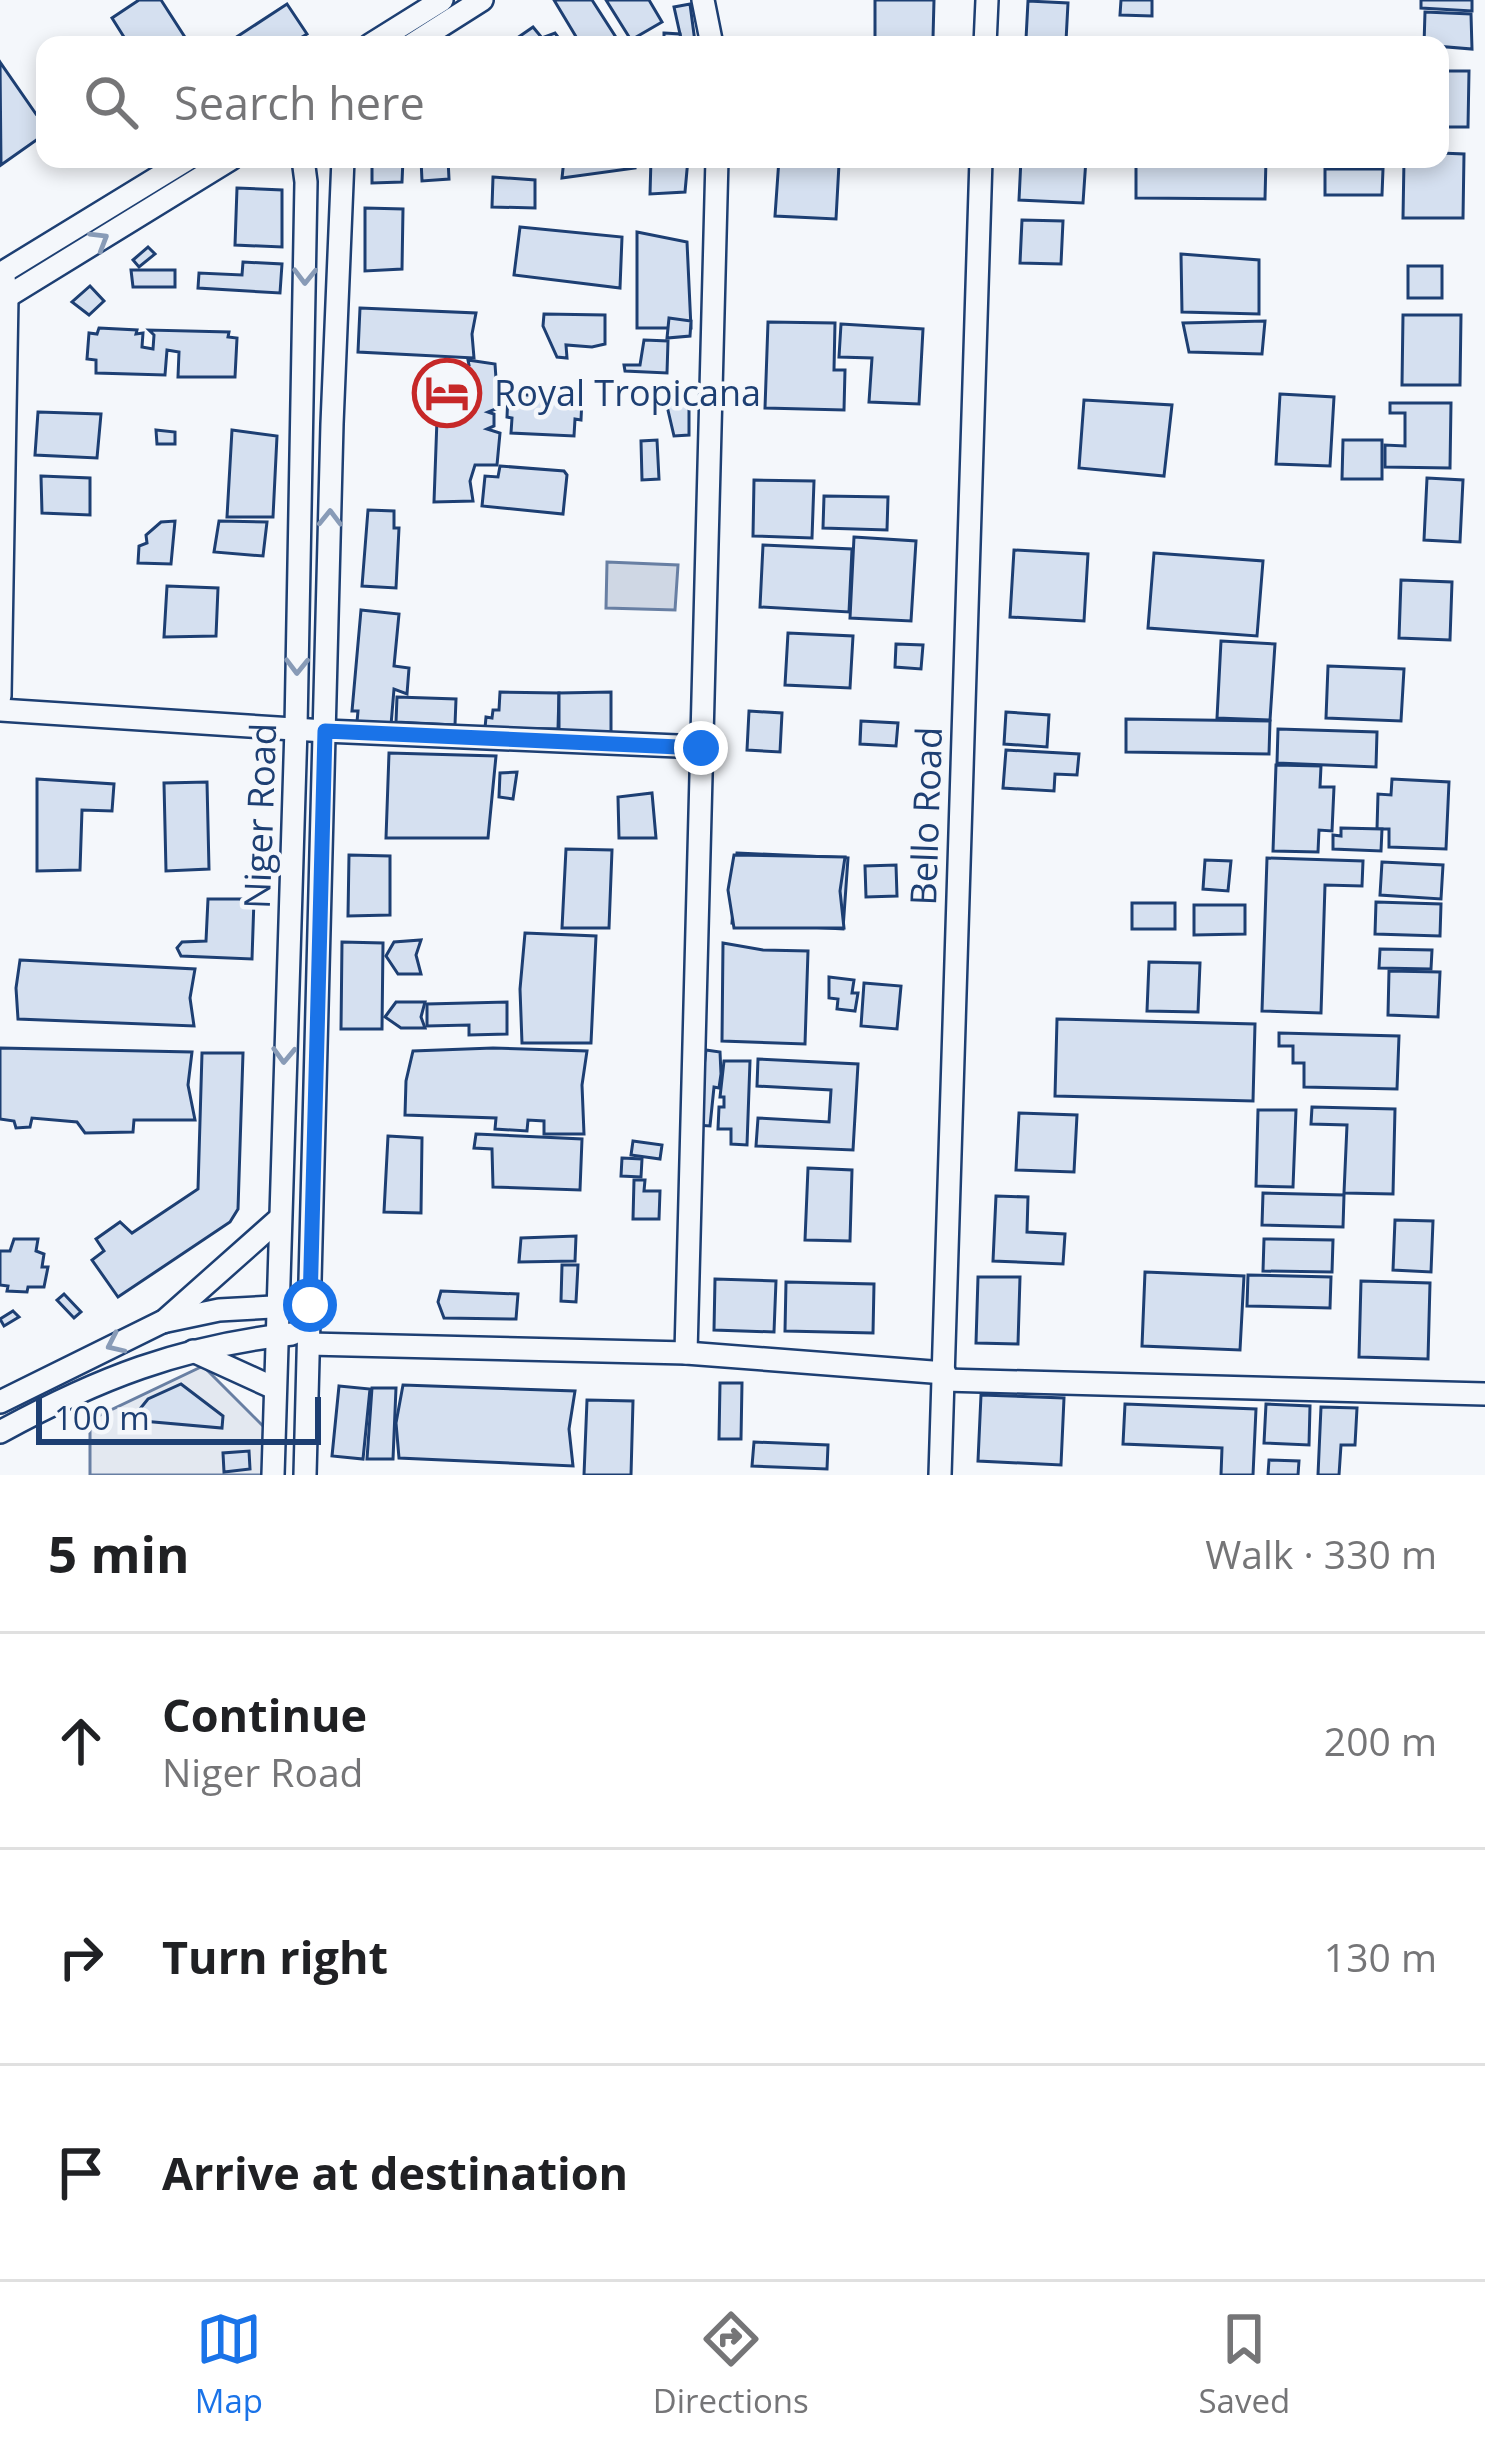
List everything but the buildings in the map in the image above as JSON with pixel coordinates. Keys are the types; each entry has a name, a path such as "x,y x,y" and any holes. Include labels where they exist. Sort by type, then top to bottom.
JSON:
{"street":[{"path":"384,36 442,0"},
{"path":"425,36 482,0"},
{"path":"704,0 710,36"},
{"path":"985,36 987,0"},
{"path":"3,286 175,168"},
{"path":"3,286 216,168"},
{"name":"Niger Road","path":"273,1475 296,728 304,168"},
{"name":"Niger Road","path":"305,1475 343,168"},
{"path":"686,1353 717,168"},
{"name":"Bello Road","path":"940,1475 981,168"},
{"path":"0,695 3,286"},
{"path":"303,423 332,424"},
{"path":"0,710 701,748"},
{"path":"162,1322 279,1219"},
{"path":"0,1402 162,1322 219,1310 310,1305"},
{"path":"0,1432 109,1377 193,1350 279,1335 686,1353 945,1376 1485,1394"},
{"path":"193,1350 274,1388"}],"shaded area":[{"path":"607,562 678,565 675,610 606,608"},
{"path":"203,1366 267,1430 264,1475 90,1475 90,1420"}],"place":[{"name":"Royal Tropicana","path":"447,393"}],"route":[{"path":"310,1305 325,731 701,748"}]}
